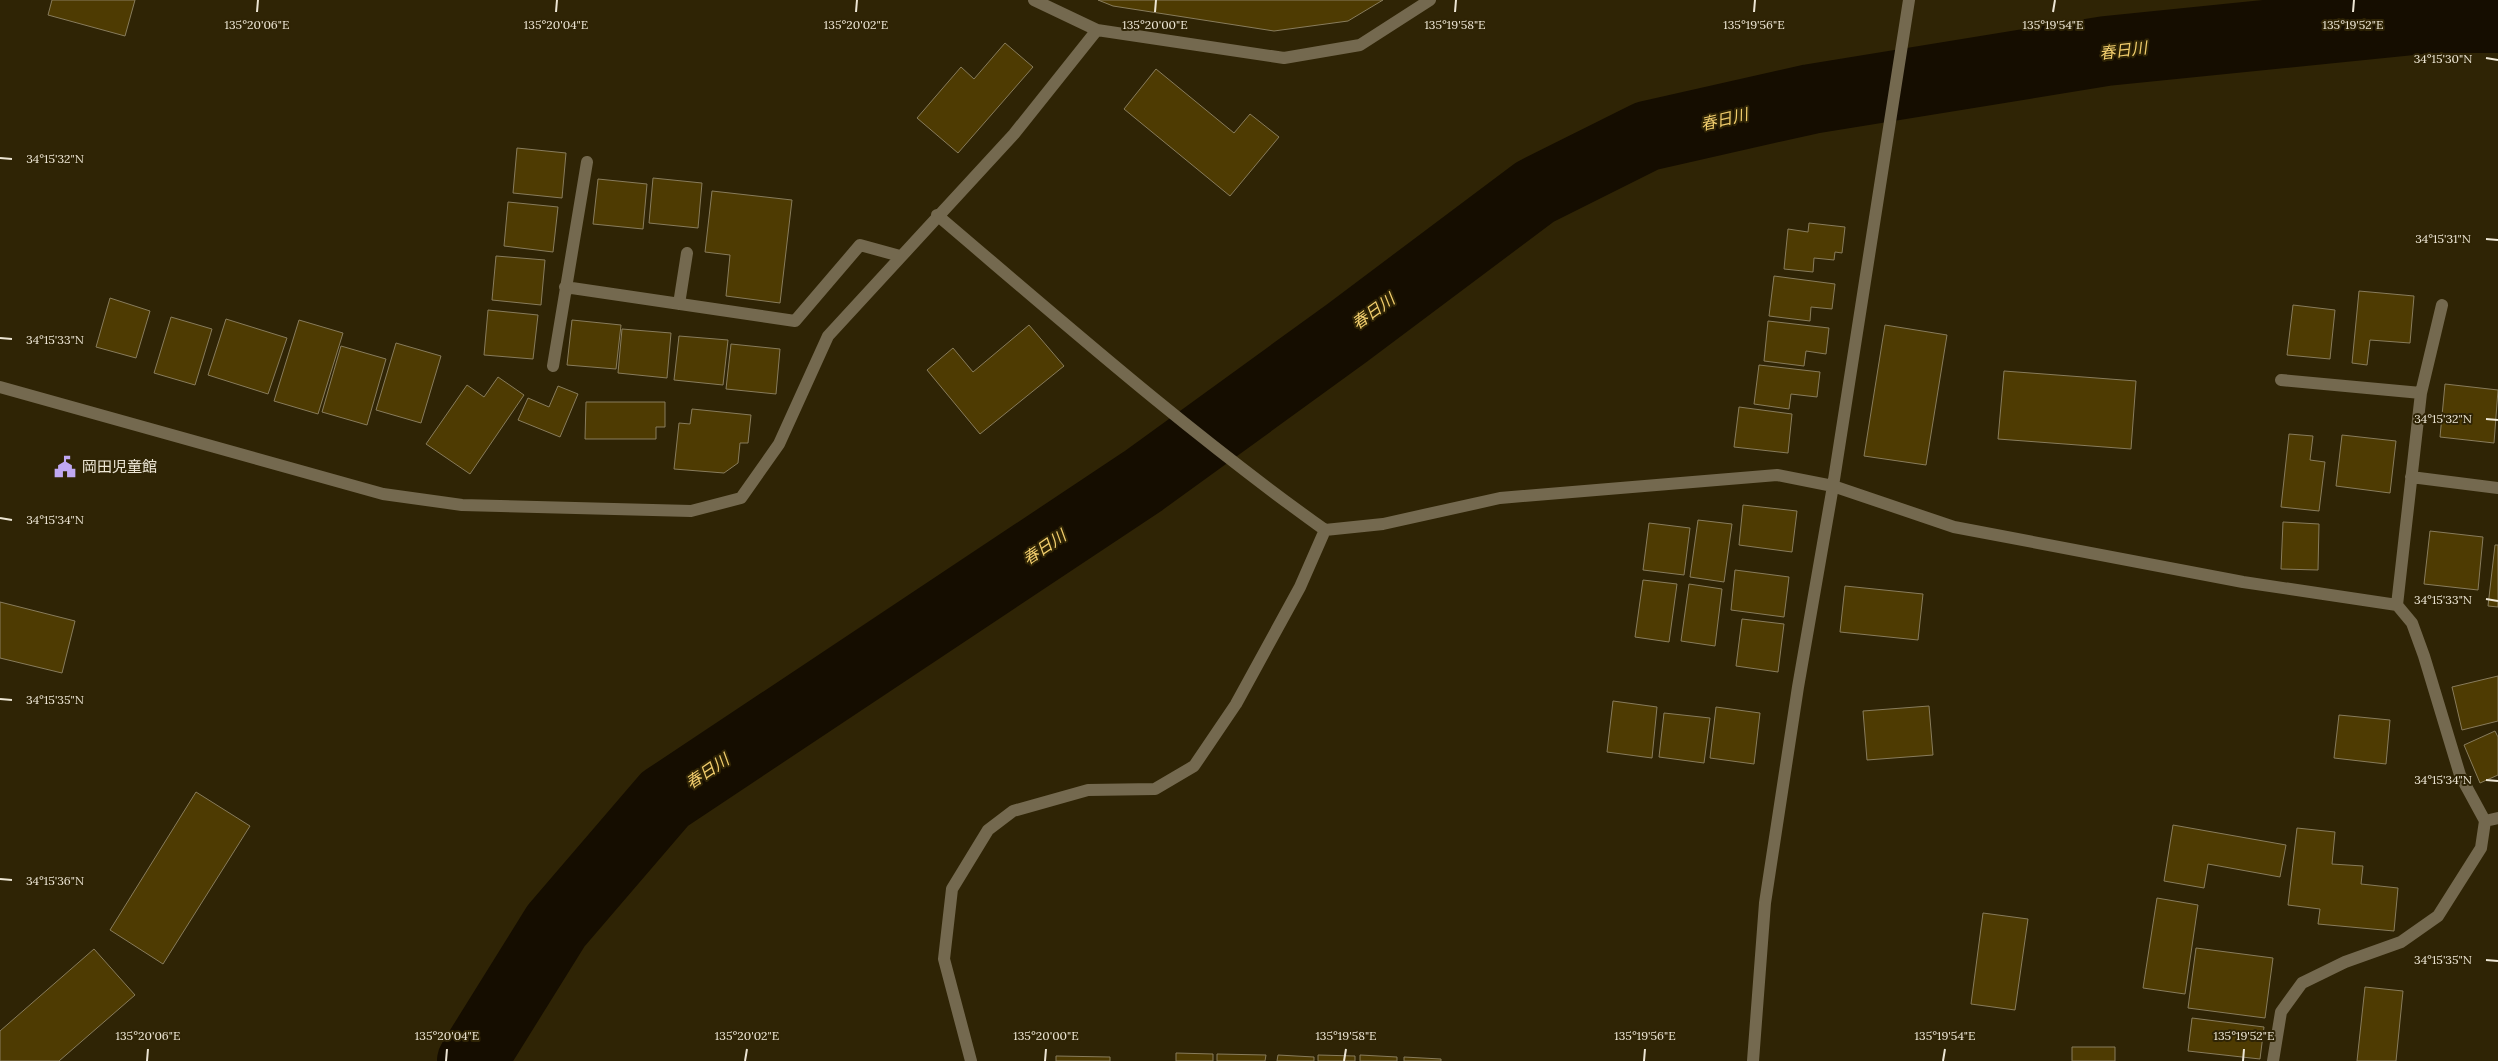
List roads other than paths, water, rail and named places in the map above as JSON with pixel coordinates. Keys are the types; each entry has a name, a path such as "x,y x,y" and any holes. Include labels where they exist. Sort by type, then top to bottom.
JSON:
{"street":[{"path":"1034,0 1097,30 1284,58 1360,45 1430,0"},
{"path":"1753,1061 1765,903 1909,0"},
{"path":"0,387 383,494 462,505 691,512 742,498 779,444 828,336 937,215 1014,134 1097,30"},
{"path":"553,366 587,162"},
{"path":"937,215 1134,382 1271,491 1325,530 1383,524 1500,498 1777,475 1833,486 1954,527 2243,582 2397,605 2412,623 2424,656 2460,775 2485,821 2481,848 2438,916 2401,942 2345,962 2302,983 2281,1012 2273,1061"},
{"path":"565,286 795,321 860,246 900,256"},
{"path":"679,304 687,253"},
{"path":"2397,605 2421,393 2442,305"},
{"path":"2281,380 2421,393"},
{"path":"2411,477 2498,488"},
{"path":"971,1061 944,959 952,889 988,830 1012,811 1088,790 1155,789 1194,766 1236,704 1300,586 1325,530"},
{"path":"2485,821 2498,818"}],"waterway":[{"name":"春日川","path":"472,1061 556,926 665,799 1143,481 1347,333 1535,192 1647,136 1811,99 2106,51 2433,18 2498,18"}],"place":[{"name":"岡田児童館","path":"65,467"}]}
